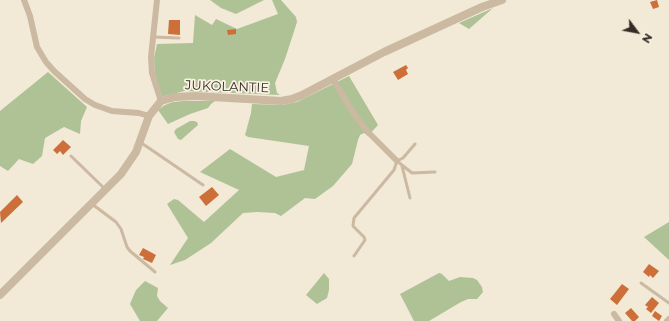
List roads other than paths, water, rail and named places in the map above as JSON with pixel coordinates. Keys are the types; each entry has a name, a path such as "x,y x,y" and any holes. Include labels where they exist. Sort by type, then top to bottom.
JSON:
{"street":[{"path":"24,0 37,48 54,71 95,105 112,111 139,113 149,116"},
{"path":"0,294 106,190 129,164 140,142 149,116 161,101 152,73 151,58 157,0"},
{"name":"JUKOLANTIE","path":"161,101 175,97 195,96 281,101 302,95 384,52 482,7 502,0"},
{"path":"333,79 354,114 368,132 399,164"},
{"path":"614,314 619,321"}],"lane":[{"path":"153,37 179,38"},
{"path":"140,142 203,185"},
{"path":"354,256 365,240 353,226 354,218 415,144"},
{"path":"71,156 106,190"},
{"path":"399,164 412,173 435,172"},
{"path":"399,164 410,198"},
{"path":"92,204 116,222 130,251 155,272"},
{"path":"641,283 669,303"}]}
